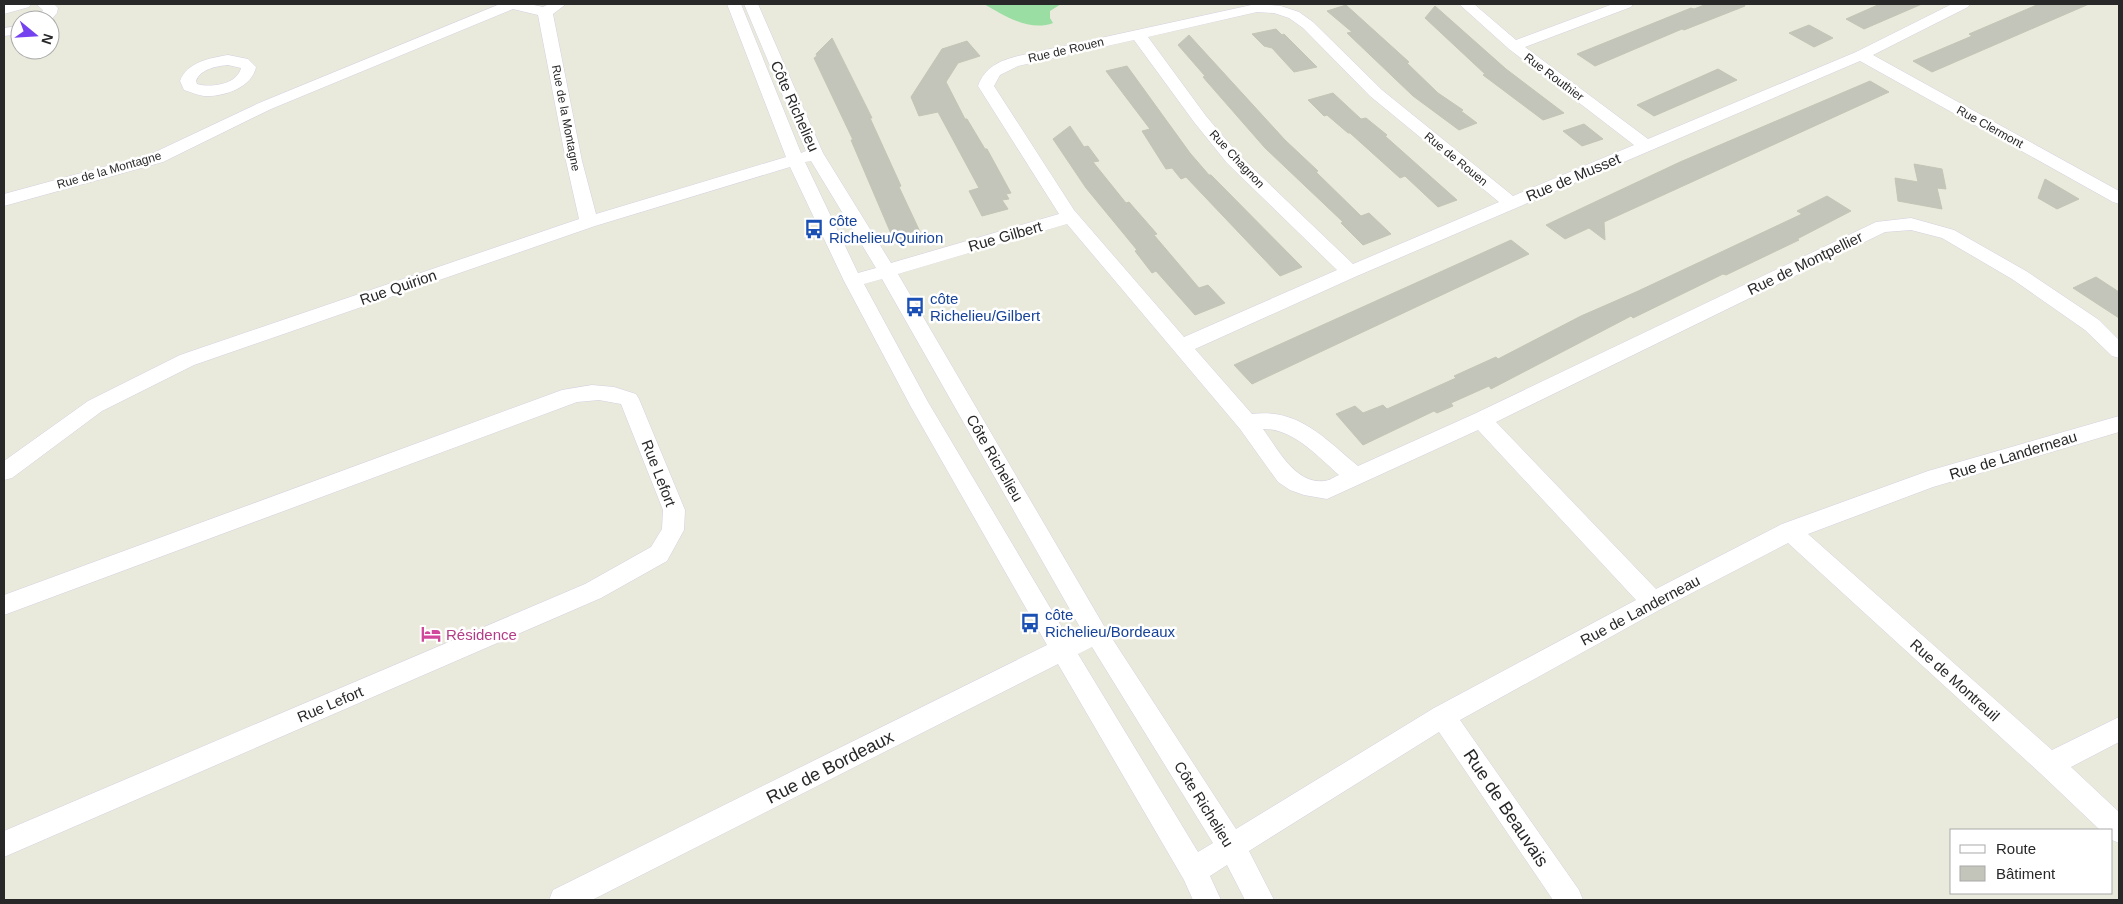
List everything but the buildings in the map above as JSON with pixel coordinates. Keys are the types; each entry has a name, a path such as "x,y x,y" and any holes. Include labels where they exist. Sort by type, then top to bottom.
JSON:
{"street":[{"path":"4,10 24,4"},
{"name":"Rue de la Montagne","path":"4,200 157,158 265,106 512,4 552,8 574,161 589,222"},
{"name":"Côte Richelieu","path":"734,4 796,161 853,281 922,407 1062,650 1194,870 1207,900"},
{"name":"Côte Richelieu","path":"751,4 815,153 886,270 1096,633 1231,846 1260,900"},
{"name":"Rue Routhier","path":"1466,4 1514,46 1646,146"},
{"path":"1514,46 1626,4"},
{"name":"Rue de Musset","path":"1182,346 1511,203 1862,55 1963,4"},
{"name":"Rue de Rouen","path":"1355,476 1327,490 1312,489 1298,484 1286,476 1247,423 1070,217 986,86 989,76 998,68 1018,61 1257,8 1276,10 1294,15 1308,25 1376,93 1511,203"},
{"name":"Rue Chagnon","path":"1138,34 1200,119 1234,159 1350,272"},
{"name":"Rue Clermont","path":"1862,55 2119,198"},
{"path":"232,86 265,106"},
{"name":"Rue Quirion","path":"4,472 94,406 187,360 589,222 796,161 815,153"},
{"name":"Rue Gilbert","path":"853,281 1070,217"},
{"name":"Rue de Montpellier","path":"1355,476 1481,420 1882,226 1911,224 1948,234 2019,275 2092,324 2119,351"},
{"name":"Rue Lefort","path":"4,605 569,395 590,392 613,393 629,399 674,510 673,530 660,554 593,591 4,844"},
{"path":"1247,423 1266,420 1285,424 1300,433 1355,476"},
{"path":"1481,420 1653,602"},
{"name":"Rue de Landerneau","path":"1194,870 1443,716 1653,602 1790,531 1928,480 2119,424"},
{"name":"Rue de Montreuil","path":"1790,531 2050,765 2119,830"},
{"name":"Rue de Bordeaux","path":"563,900 1096,633"},
{"name":"Rue de Beauvais","path":"1443,716 1569,900"},
{"path":"2050,765 2119,730"}],"green space":[{"path":"984,4 1061,4 1050,11 1050,18 1053,23 1035,25 1017,21"}],"place":[{"name":"côte Richelieu/Quirion","path":"814,229"},
{"name":"côte Richelieu/Gilbert","path":"915,307"},
{"name":"côte Richelieu/Bordeaux","path":"1030,623"},
{"name":"Résidence","path":"431,634"}]}
